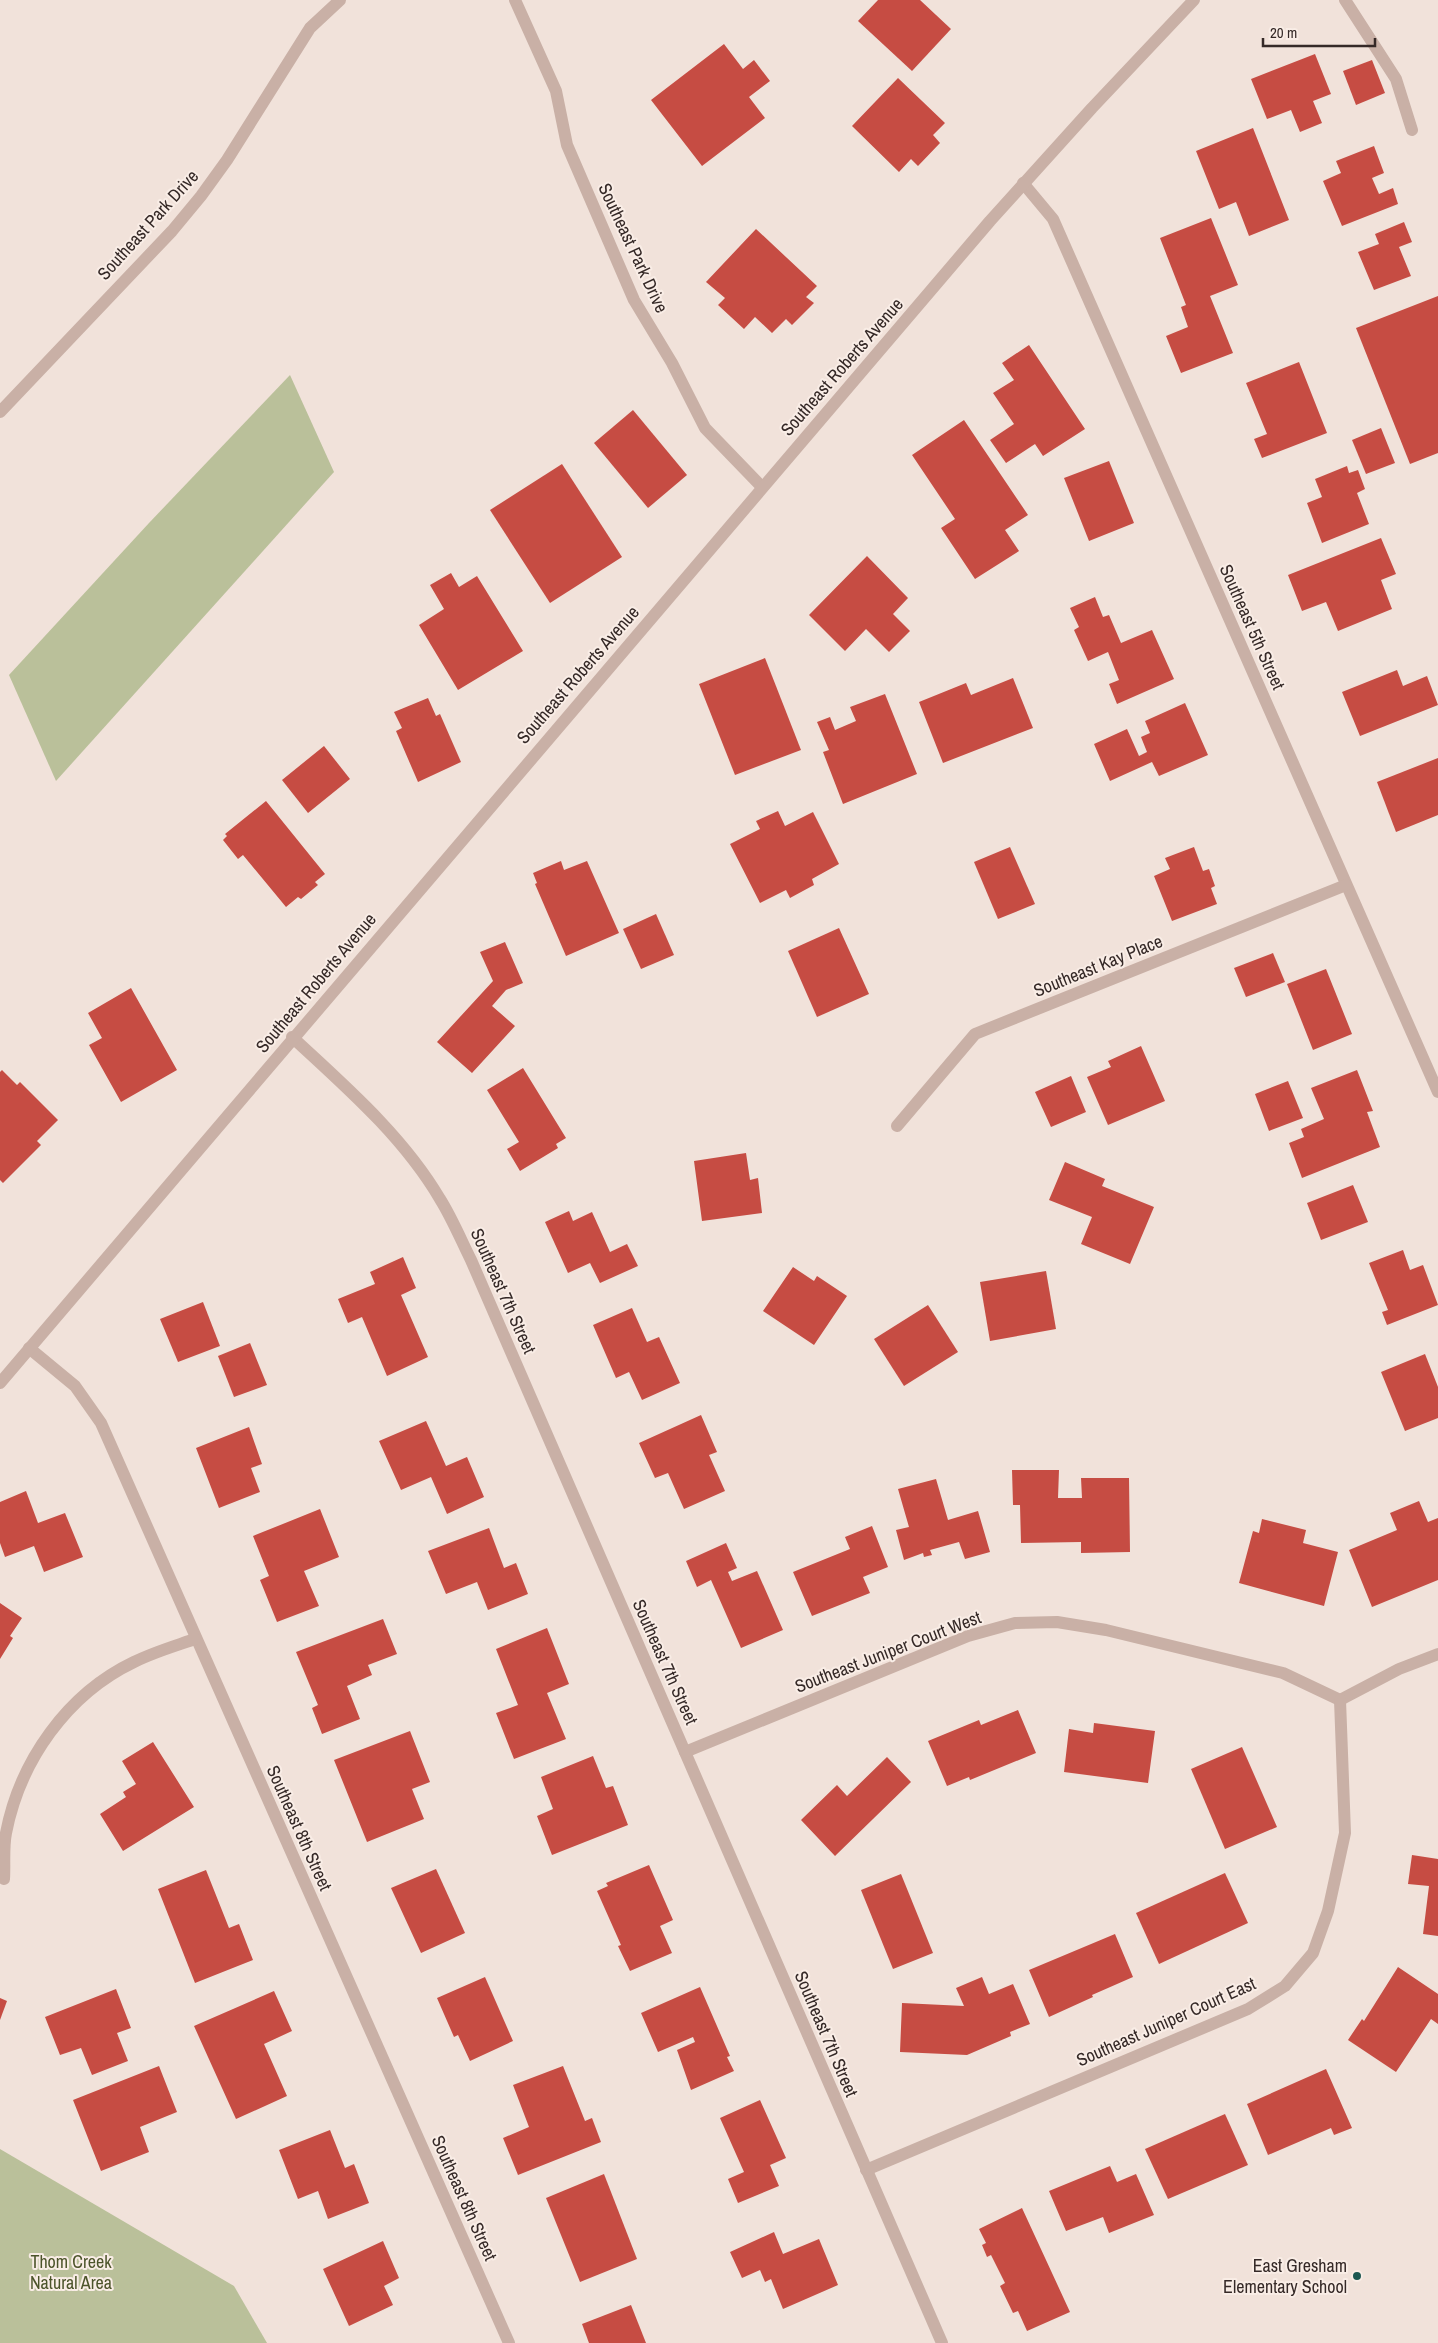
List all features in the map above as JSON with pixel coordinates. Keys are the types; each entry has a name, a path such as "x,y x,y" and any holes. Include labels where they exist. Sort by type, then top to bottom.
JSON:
{"street":[{"name":"Southeast Park Drive","path":"0,412 172,231 201,196 227,160 310,28 340,0"},
{"name":"Southeast Park Drive","path":"515,0 556,91 567,145 634,300 672,364 704,428 762,487"},
{"name":"Southeast Roberts Avenue","path":"0,1383 292,1037 1023,182 1194,0"},
{"path":"1345,0 1396,80 1412,130"},
{"name":"Southeast 5th Street","path":"1023,182 1053,219 1438,1092"},
{"name":"Southeast Kay Place","path":"897,1126 975,1034 1346,884"},
{"name":"Southeast 7th Street","path":"292,1037 354,1094 402,1146 440,1198 471,1260 942,2343"},
{"name":"Southeast 8th Street","path":"29,1348 75,1386 101,1423 509,2343"},
{"name":"Southeast Juniper Court West","path":"685,1752 968,1636 1015,1624 1057,1622 1106,1630 1283,1673 1340,1700"},
{"path":"4,1879 6,1835 16,1792 36,1751 62,1716 96,1686 134,1662 195,1638"},
{"path":"1340,1700 1399,1669 1438,1654"},
{"name":"Southeast Juniper Court East","path":"866,2170 1248,2009 1285,1986 1312,1953 1328,1911 1345,1833 1340,1700"}],"green space":[{"path":"290,375 334,472 56,781 9,675 149,523"},
{"name":"Thom Creek Natural Area","path":"0,2149 234,2286 267,2343 0,2343"}],"building":[{"path":"878,0 920,0 951,29 912,71 858,21"},
{"path":"724,44 743,69 754,60 770,81 749,97 765,118 702,166 651,100"},
{"path":"1315,54 1331,94 1313,101 1322,123 1300,132 1291,110 1267,119 1251,79"},
{"path":"1372,60 1385,93 1356,105 1343,71"},
{"path":"898,78 945,123 933,135 940,143 918,166 911,159 899,172 852,126"},
{"path":"1253,128 1289,220 1249,236 1236,202 1219,209 1196,151"},
{"path":"1374,146 1384,173 1372,178 1379,194 1393,188 1398,204 1342,226 1323,181 1341,173 1336,161"},
{"path":"1211,218 1238,285 1210,296 1233,353 1181,373 1166,336 1188,327 1181,307 1186,305 1160,238"},
{"path":"1404,222 1412,242 1399,247 1411,276 1374,290 1358,252 1379,244 1375,234"},
{"path":"756,229 817,286 806,297 814,303 792,325 786,319 772,333 755,317 744,329 718,305 725,298 706,282"},
{"path":"1438,296 1438,453 1410,464 1356,328"},
{"path":"1029,345 1085,429 1043,456 1035,444 1006,463 990,440 1014,424 993,393 1014,380 1002,363"},
{"path":"1299,362 1327,433 1262,458 1254,439 1267,434 1246,383"},
{"path":"633,410 687,475 648,508 594,443"},
{"path":"964,420 1028,515 1005,530 1019,551 975,579 941,528 955,519 912,455"},
{"path":"1381,428 1395,463 1366,474 1352,440"},
{"path":"1109,461 1134,523 1089,541 1064,478"},
{"path":"562,464 622,557 550,603 490,510"},
{"path":"1347,466 1349,473 1358,470 1365,489 1357,493 1369,524 1322,543 1307,503 1322,497 1315,479"},
{"path":"1381,538 1396,574 1381,580 1392,609 1338,631 1326,602 1302,611 1288,575"},
{"path":"867,556 908,598 893,614 910,631 889,652 866,629 845,651 809,615"},
{"path":"451,573 459,587 477,576 523,651 458,690 419,625 444,609 430,585"},
{"path":"1095,597 1103,617 1109,615 1121,643 1152,630 1174,679 1117,704 1109,684 1119,680 1108,652 1088,661 1074,630 1079,627 1070,608"},
{"path":"765,658 801,750 735,775 699,684"},
{"path":"1397,670 1403,686 1427,676 1438,705 1360,736 1342,692"},
{"path":"1013,678 1033,728 943,763 919,702 966,683 971,695"},
{"path":"885,694 917,774 843,804 823,752 829,750 817,722 830,717 835,730 856,721 850,707"},
{"path":"428,698 436,716 440,714 461,762 418,782 396,731 402,728 394,712"},
{"path":"1185,703 1208,755 1159,776 1152,762 1110,781 1094,744 1127,729 1139,756 1147,752 1141,737 1150,733 1145,721"},
{"path":"324,746 350,779 308,813 282,780"},
{"path":"1438,758 1438,815 1396,832 1377,782"},
{"path":"266,801 325,874 315,882 318,885 301,899 298,897 286,907 243,855 238,859 223,840 227,836 225,834"},
{"path":"778,811 785,826 813,812 839,864 812,879 814,885 790,898 786,890 760,903 730,844 760,829 756,821"},
{"path":"1010,847 1035,904 998,919 974,862"},
{"path":"1194,847 1203,871 1209,869 1215,886 1211,888 1217,904 1172,921 1154,876 1170,869 1165,858"},
{"path":"561,861 564,870 587,861 619,933 566,956 535,884 537,883 533,873"},
{"path":"656,914 674,955 641,969 623,929"},
{"path":"839,928 869,994 817,1017 788,951"},
{"path":"505,942 523,983 506,990 492,1006 515,1026 472,1073 437,1042 493,981 480,952"},
{"path":"1273,953 1285,982 1246,997 1234,968"},
{"path":"1326,969 1352,1034 1313,1050 1287,984"},
{"path":"131,988 177,1070 121,1102 89,1045 102,1038 88,1013"},
{"path":"1141,1046 1165,1101 1108,1125 1087,1077 1111,1067 1108,1061"},
{"path":"523,1068 566,1138 556,1144 558,1148 520,1171 507,1149 519,1142 487,1090"},
{"path":"2,1070 17,1085 20,1082 58,1120 37,1141 41,1145 3,1183 0,1180 0,1072"},
{"path":"1357,1070 1373,1111 1367,1112 1380,1147 1302,1178 1289,1143 1304,1137 1301,1129 1324,1119 1311,1088"},
{"path":"1071,1076 1086,1112 1051,1127 1035,1092"},
{"path":"1288,1081 1303,1118 1269,1131 1255,1094"},
{"path":"746,1153 750,1180 758,1178 762,1213 702,1221 694,1161"},
{"path":"1065,1162 1105,1179 1102,1186 1154,1207 1130,1264 1081,1244 1092,1217 1049,1200"},
{"path":"1353,1185 1368,1222 1321,1240 1307,1203"},
{"path":"569,1211 573,1221 592,1212 610,1252 627,1244 638,1266 600,1283 590,1263 568,1273 545,1222"},
{"path":"1403,1250 1410,1270 1423,1265 1438,1305 1387,1325 1382,1312 1388,1310 1369,1263"},
{"path":"403,1257 416,1288 401,1295 428,1357 387,1376 362,1317 348,1323 338,1299 375,1284 370,1272"},
{"path":"793,1267 814,1281 817,1276 847,1296 814,1345 763,1311"},
{"path":"1046,1271 1056,1329 990,1341 980,1282"},
{"path":"203,1302 220,1346 178,1362 160,1319"},
{"path":"928,1305 958,1352 904,1386 874,1339"},
{"path":"632,1308 647,1342 659,1337 680,1383 642,1400 629,1372 616,1378 593,1325"},
{"path":"250,1343 267,1385 234,1397 218,1356"},
{"path":"1425,1354 1438,1387 1438,1418 1405,1431 1381,1372"},
{"path":"701,1415 717,1452 709,1455 725,1491 684,1509 668,1473 655,1478 639,1443"},
{"path":"426,1421 446,1466 467,1457 484,1497 447,1514 431,1477 401,1490 379,1441"},
{"path":"249,1427 262,1464 251,1468 260,1492 219,1508 196,1448"},
{"path":"1012,1470 1059,1470 1058,1498 1082,1498 1081,1478 1129,1478 1130,1552 1081,1553 1081,1542 1021,1543 1020,1505 1013,1505"},
{"path":"936,1479 948,1520 978,1511 990,1552 965,1559 959,1542 930,1550 932,1555 924,1557 923,1553 904,1560 896,1530 909,1527 898,1489"},
{"path":"26,1491 38,1523 65,1513 83,1557 44,1572 34,1546 5,1557 0,1543 0,1502"},
{"path":"1419,1501 1428,1522 1438,1518 1438,1580 1372,1607 1349,1550 1397,1530 1390,1513"},
{"path":"320,1509 339,1557 304,1571 319,1606 277,1622 260,1580 269,1576 253,1536"},
{"path":"1262,1519 1306,1530 1303,1543 1338,1552 1324,1606 1239,1583 1253,1531 1259,1533"},
{"path":"872,1526 888,1567 863,1577 870,1593 812,1616 793,1572 850,1549 845,1537"},
{"path":"489,1528 504,1568 516,1563 528,1594 488,1610 477,1582 446,1594 428,1551"},
{"path":"726,1543 737,1568 728,1572 732,1581 757,1571 783,1630 741,1648 711,1580 697,1587 686,1561"},
{"path":"0,1603 22,1618 10,1636 13,1638 0,1659"},
{"path":"383,1619 397,1654 368,1665 372,1675 347,1686 360,1719 322,1734 312,1708 318,1705 296,1652"},
{"path":"547,1628 569,1684 547,1693 566,1739 514,1759 496,1713 518,1705 496,1649"},
{"path":"1018,1710 1036,1753 970,1780 969,1777 947,1786 928,1741 979,1720 981,1725"},
{"path":"1094,1723 1155,1731 1148,1783 1064,1772 1069,1729 1093,1733"},
{"path":"410,1731 430,1782 412,1789 424,1819 367,1842 334,1760"},
{"path":"153,1742 194,1807 123,1851 100,1814 126,1797 123,1792 136,1784 122,1761"},
{"path":"1242,1747 1277,1827 1225,1849 1191,1769"},
{"path":"593,1756 606,1788 613,1786 628,1825 552,1855 537,1816 553,1809 541,1777"},
{"path":"887,1757 911,1782 835,1856 801,1820 837,1785 847,1796"},
{"path":"1412,1855 1438,1859 1438,1936 1423,1934 1429,1886 1408,1884"},
{"path":"649,1865 673,1920 660,1926 672,1953 630,1971 618,1946 621,1945 597,1891 608,1886 606,1883"},
{"path":"436,1869 465,1933 421,1953 391,1888"},
{"path":"206,1870 229,1928 239,1924 253,1960 195,1983 158,1889"},
{"path":"1225,1873 1248,1923 1159,1964 1136,1913"},
{"path":"901,1874 933,1953 893,1969 861,1890"},
{"path":"1115,1934 1133,1977 1049,2017 1029,1970"},
{"path":"1398,1967 1438,1994 1438,2024 1431,2019 1396,2072 1348,2040 1362,2019 1364,2021"},
{"path":"485,1977 513,2041 470,2061 458,2035 454,2037 437,1998"},
{"path":"982,1977 989,1994 1013,1984 1030,2024 1010,2032 1011,2036 967,2055 900,2052 902,2003 964,2006 956,1988"},
{"path":"700,1987 730,2056 727,2057 734,2071 691,2090 677,2050 695,2042 693,2037 658,2052 641,2013"},
{"path":"116,1989 131,2028 117,2033 128,2061 92,2075 81,2048 60,2055 45,2017"},
{"path":"274,1991 292,2031 264,2044 287,2096 236,2119 194,2026"},
{"path":"0,1998 7,2001 0,2020"},
{"path":"159,2066 177,2112 140,2127 149,2152 101,2171 73,2100"},
{"path":"563,2066 585,2121 592,2118 601,2142 518,2175 503,2138 529,2127 513,2085"},
{"path":"1326,2069 1352,2128 1334,2135 1331,2128 1268,2155 1247,2104"},
{"path":"760,2100 786,2158 770,2165 779,2186 738,2203 728,2179 744,2172 720,2118"},
{"path":"1225,2114 1248,2165 1168,2199 1145,2149"},
{"path":"330,2130 345,2168 354,2164 369,2203 328,2219 318,2191 298,2199 279,2150"},
{"path":"1110,2166 1117,2182 1136,2174 1154,2215 1109,2233 1103,2217 1066,2231 1049,2191"},
{"path":"604,2174 637,2259 580,2282 546,2198"},
{"path":"1022,2208 1070,2312 1027,2331 1018,2311 1013,2313 1000,2286 1005,2283 991,2255 987,2257 982,2245 986,2243 979,2229"},
{"path":"774,2232 783,2254 819,2239 838,2285 783,2309 771,2279 765,2282 760,2270 742,2278 730,2252"},
{"path":"383,2241 399,2278 384,2286 393,2305 349,2326 323,2269"},
{"path":"631,2305 646,2343 589,2343 582,2324"}],"place":[{"name":"East Gresham Elementary School","path":"1357,2276"}]}
